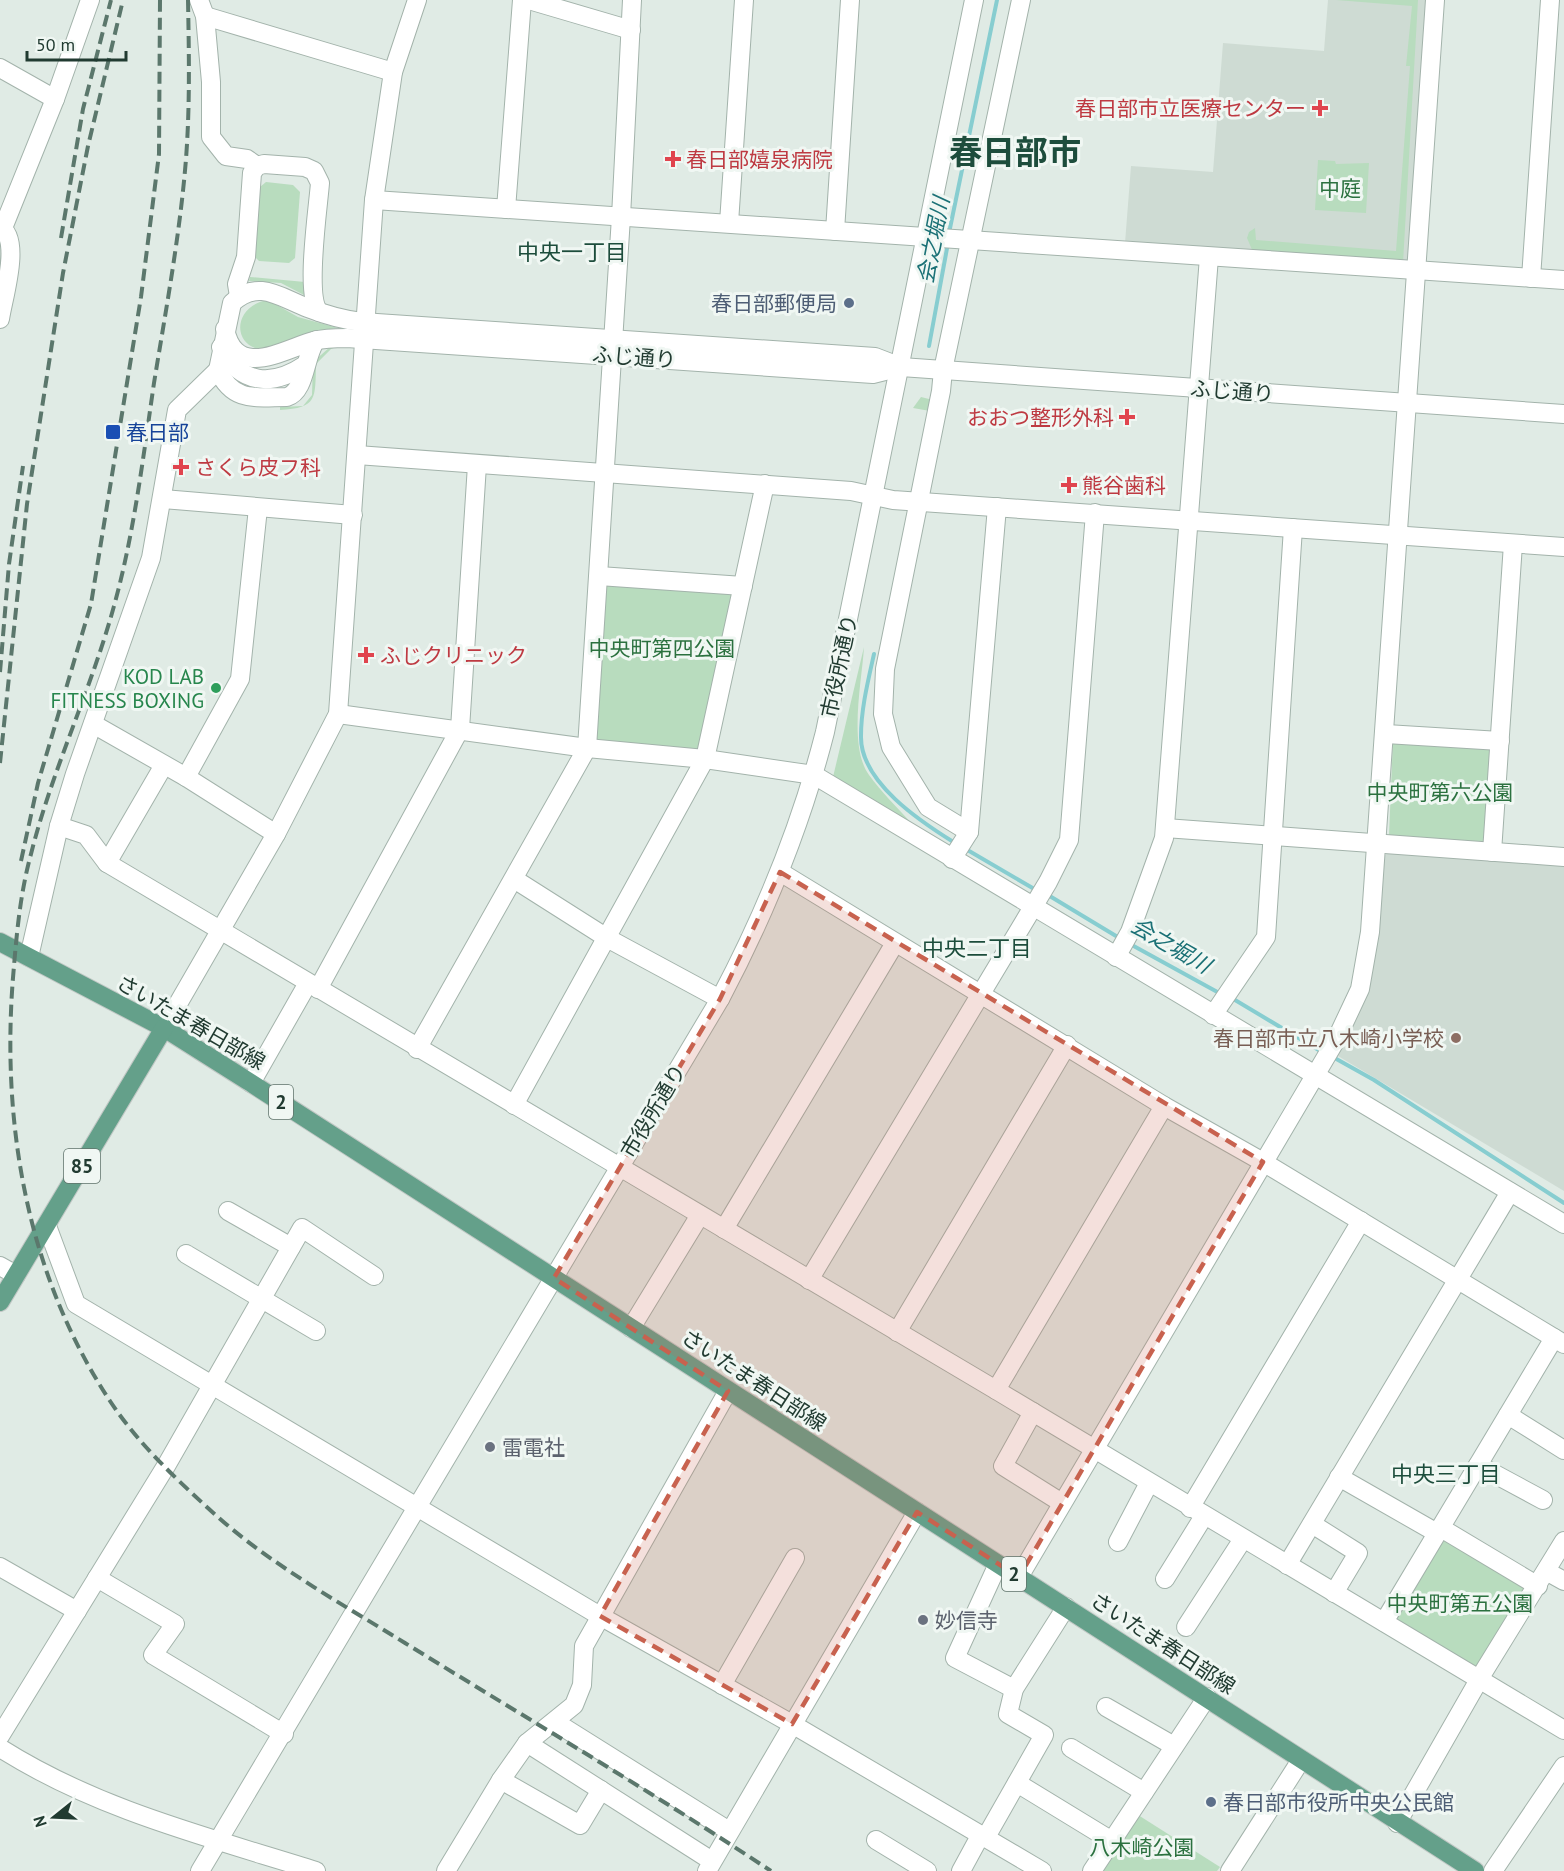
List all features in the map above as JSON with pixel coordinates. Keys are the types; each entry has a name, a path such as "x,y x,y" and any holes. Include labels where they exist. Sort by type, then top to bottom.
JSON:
{"main road":[{"name":"さいたま春日部線","path":"0,942 164,1028 1207,1697 1397,1823 1475,1871"},
{"name":"85","path":"0,1302 8,1270 46,1226 164,1028"}],"street":[{"path":"0,319 12,247 9,234 1,228 55,99 90,0"},
{"path":"164,1028 276,834 338,714 374,200 393,72 417,0"},
{"path":"506,209 522,0"},
{"path":"529,0 631,30"},
{"path":"417,1049 587,748 606,473 632,0"},
{"path":"729,223 744,0"},
{"path":"835,231 850,0"},
{"name":"市役所通り","path":"200,1871 284,1734 720,999 750,943 780,872 814,776 874,496 906,368 974,0"},
{"path":"967,835 928,807 891,747 883,714 885,669 907,500 940,370 1021,0"},
{"path":"1019,1577 1336,1040 1352,1009 1365,965 1386,734 1406,403 1435,0"},
{"path":"1531,278 1550,0"},
{"path":"257,166 247,159 226,156 211,137 212,82 202,8 393,72"},
{"path":"0,68 55,99"},
{"path":"239,296 237,285 246,257 252,173 257,166 264,164 305,167 314,171 320,183 312,286 314,306 319,312"},
{"path":"374,200 1564,280"},
{"path":"1117,954 1130,932 1164,838 1209,257"},
{"path":"316,340 309,350 300,388 295,395 287,398 237,394 228,388 218,370 229,309 239,296 250,291 266,290 366,331"},
{"path":"225,328 227,339 234,348 251,358 273,357 316,340 366,331"},
{"name":"ふじ通り","path":"366,331 613,347 875,357 906,368 1564,414"},
{"path":"221,347 231,364 239,371 263,380 288,376 305,365"},
{"path":"29,957 59,826 152,558 177,410 218,370"},
{"path":"357,455 765,484 860,492 907,500 997,507 1564,547"},
{"path":"251,1083 313,986 460,729 477,465"},
{"path":"514,1106 705,759 765,484"},
{"path":"163,499 353,515"},
{"path":"953,857 967,835 997,507"},
{"path":"186,777 240,678 258,508"},
{"path":"809,1280 1048,882 1069,840 1095,513"},
{"path":"1216,1012 1266,937 1293,528"},
{"path":"1492,852 1513,544"},
{"path":"599,576 743,586"},
{"path":"338,714 587,748 705,759 814,776 1318,1070 1564,1224"},
{"path":"93,724 186,777 276,834"},
{"path":"1386,734 1500,741"},
{"path":"107,863 164,765"},
{"path":"59,826 86,835 107,863 417,1049 996,1389 1092,1450 1564,1730"},
{"path":"1165,828 1564,857"},
{"path":"780,872 1164,1106 1263,1162 1559,1341 1508,1414 1384,1622"},
{"path":"514,879 607,938 720,999"},
{"path":"724,1229 895,943"},
{"path":"897,1332 1067,1045"},
{"path":"996,1389 1164,1106"},
{"path":"1287,1565 1510,1192"},
{"path":"228,1211 291,1247"},
{"path":"631,1328 700,1215"},
{"path":"1165,1579 1197,1512 1361,1221"},
{"path":"46,1226 76,1304 213,1383 600,1616 792,1724 1042,1871"},
{"path":"0,1736 213,1383 302,1228 374,1276"},
{"path":"186,1254 316,1331"},
{"path":"446,1871 501,1780 527,1743 543,1728 555,1722 574,1706 582,1685 584,1646 728,1391"},
{"path":"1032,1412 1003,1466 1062,1503"},
{"path":"1508,1414 1564,1450"},
{"path":"1478,1465 1543,1500"},
{"path":"1340,1477 1439,1531 1542,1578 1564,1581"},
{"path":"1118,1542 1149,1483"},
{"path":"527,1743 601,1790 709,1866 916,1512"},
{"path":"1312,1524 1358,1553 1334,1593"},
{"path":"1186,1627 1243,1539"},
{"path":"1397,1823 1564,1541"},
{"path":"722,1684 795,1558"},
{"path":"998,1564 956,1658 1014,1689"},
{"path":"0,1567 77,1611"},
{"path":"97,1578 175,1624 153,1655 284,1734"},
{"path":"961,1871 1017,1783 1044,1735 1008,1714 1014,1689 1066,1607"},
{"path":"1092,1871 1207,1697"},
{"path":"1106,1707 1174,1746"},
{"path":"555,1722 729,1831"},
{"path":"0,1748 42,1774 109,1805 217,1842 316,1871"},
{"path":"1071,1748 1144,1792"},
{"path":"1230,1871 1301,1760"},
{"path":"1493,1871 1564,1766"},
{"path":"501,1780 580,1825 601,1790"},
{"path":"1017,1783 1112,1841"},
{"path":"876,1840 927,1871"}],"highlighted area":[{"path":"780,872 1263,1162 1019,1577 917,1512 792,1724 600,1616 728,1391 554,1278 720,999"}],"shaded area":[{"name":"春日部市立医療センター","path":"1328,0 1430,0 1409,266 1125,243 1131,166 1213,172 1223,43 1324,51"},
{"name":"春日部市立八木崎小学校","path":"1389,852 1564,864 1564,1191 1338,1056 1369,990 1378,932 1384,856"}],"green space":[{"path":"1336,0 1418,0 1403,263 1253,252 1247,238 1249,232 1255,228 1256,240 1396,251 1410,66 1406,66 1412,6"},
{"name":"中庭","path":"1318,160 1335,161 1336,164 1369,163 1366,213 1315,210"},
{"path":"266,182 293,185 300,192 295,258 289,263 259,261 254,256 260,187"},
{"path":"250,277 305,282 304,295 281,283 249,281"},
{"path":"268,300 298,317 338,328 302,335 269,350 258,349 249,345 244,339 240,324 249,309 257,303"},
{"path":"339,346 331,349 316,364 314,393 308,404 303,406 312,395 313,362 330,347"},
{"path":"921,397 933,400 930,411 913,408"},
{"path":"303,406 292,409 280,410 280,407"},
{"name":"中央町第四公園","path":"606,580 740,589 701,750 592,742"},
{"path":"864,647 858,713 859,748 863,763 884,794 912,824 833,777"},
{"name":"中央町第六公園","path":"1393,740 1492,749 1485,843 1389,835"},
{"name":"中央町第五公園","path":"1443,1535 1529,1586 1478,1672 1392,1620"},
{"name":"八木崎公園","path":"1135,1813 1220,1867 1217,1871 1097,1871"}],"waterway":[{"name":"会之堀川","path":"949,233 997,0"},
{"name":"会之堀川","path":"929,346 948,243"},
{"name":"会之堀川","path":"874,654 862,716 863,753 881,785 895,799 926,824 955,843"},
{"name":"会之堀川","path":"964,848 1036,890"},
{"name":"会之堀川","path":"1048,895 1121,939"},
{"name":"会之堀川","path":"1130,944 1221,994"},
{"name":"会之堀川","path":"1230,997 1322,1052"},
{"name":"会之堀川","path":"1331,1056 1374,1080 1564,1203"}],"railway":[{"path":"61,238 83,109 111,0"},
{"path":"0,763 27,504 63,273 88,146 123,0"},
{"path":"21,861 38,783 91,604 141,297 159,154 160,0"},
{"path":"188,0 189,99 183,187 133,524 105,637 50,792 31,854 18,924 11,1023 11,1080 16,1136 25,1192 39,1246 57,1300 81,1351 110,1401 156,1458 231,1528 254,1547 304,1580 635,1784 771,1871"},
{"path":"0,672 9,564 23,466"}],"place":[{"name":"春日部市立医療センター","path":"1320,108"},
{"name":"春日部嬉泉病院","path":"673,159"},
{"name":"春日部郵便局","path":"849,303"},
{"name":"おおつ整形外科","path":"1127,417"},
{"name":"春日部","path":"113,432"},
{"name":"さくら皮フ科","path":"181,467"},
{"name":"熊谷歯科","path":"1069,485"},
{"name":"ふじクリニック","path":"366,655"},
{"name":"KOD LAB FITNESS BOXING","path":"216,688"},
{"name":"春日部市立八木崎小学校","path":"1456,1038"},
{"name":"雷電社","path":"490,1447"},
{"name":"妙信寺","path":"923,1620"},
{"name":"春日部市役所中央公民館","path":"1211,1802"}],"district":[{"name":"春日部市","path":"1015,151"},
{"name":"中央一丁目","path":"572,252"},
{"name":"中央二丁目","path":"977,948"},
{"name":"中央三丁目","path":"1446,1474"}]}
